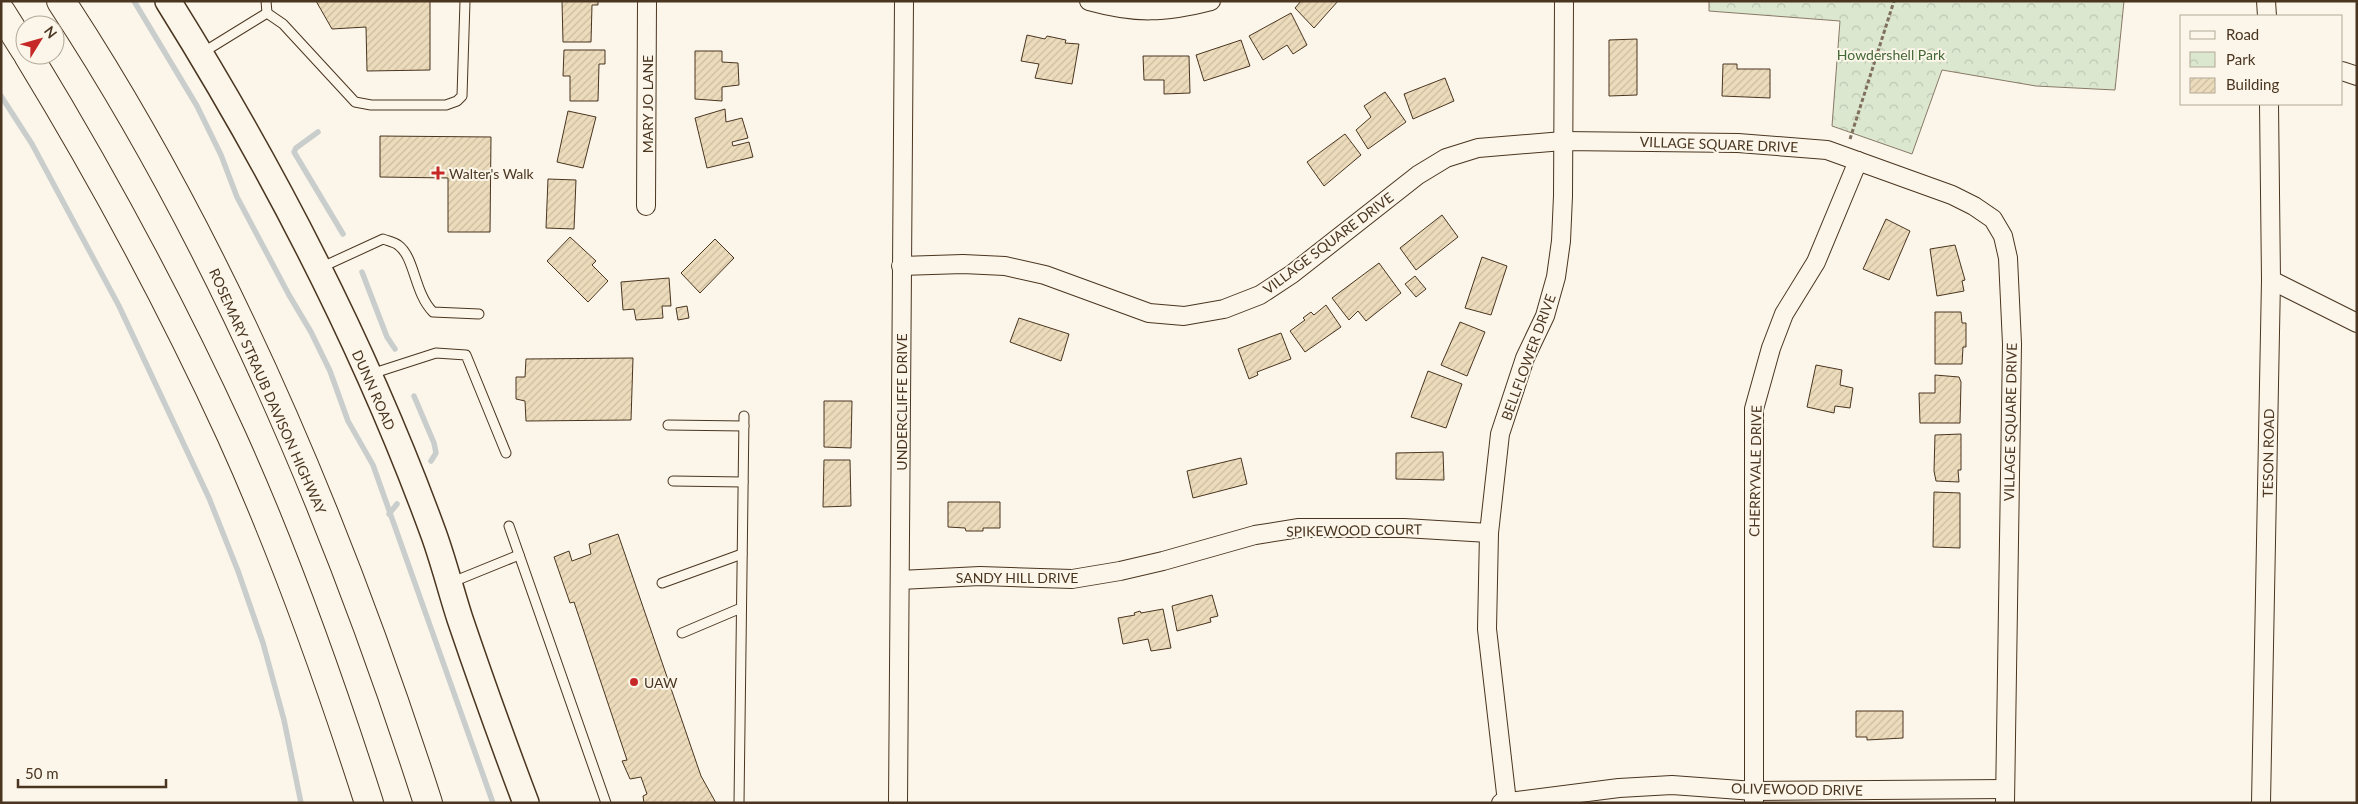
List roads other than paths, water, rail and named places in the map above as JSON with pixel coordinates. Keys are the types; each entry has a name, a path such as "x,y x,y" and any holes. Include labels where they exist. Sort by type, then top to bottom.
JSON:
{"highway":[{"name":"ROSEMARY STRAUB DAVISON HIGHWAY","path":"61,1 121,100 175,195 225,291 271,389 314,487 354,588 428,803"},
{"path":"1,12 15,34"},
{"path":"34,65 83,146 135,239 232,437 312,636 369,803"}],"street":[{"name":"DUNN ROAD","path":"168,1 267,171 318,270 368,375 434,536 496,726 526,803"},
{"name":"MARY JO LANE","path":"646,206 647,1"},
{"name":"UNDERCLIFFE DRIVE","path":"898,803 904,1"},
{"path":"1089,1 1118,9 1154,12 1211,1"},
{"name":"BELLFLOWER DRIVE","path":"1504,802 1487,629 1489,533 1500,434 1525,358 1545,316 1556,277 1561,241 1564,1"},
{"path":"2266,1 2267,15"},
{"path":"2343,71 2357,76"},
{"name":"TESON ROAD","path":"2261,803 2271,280 2269,105"},
{"name":"VILLAGE SQUARE DRIVE","path":"901,266 963,264 1005,266 1045,276 1149,314 1184,316 1224,309 1260,296 1292,274 1418,175 1446,158 1478,148 1563,141 1774,145 1827,150 1952,195 1974,206 1993,219 2003,236 2008,258 2012,344 2005,796"},
{"name":"CHERRYVALE DRIVE","path":"1754,797 1754,409 1771,348 1784,314 1816,262 1851,159"},
{"path":"2271,280 2357,323"},
{"name":"SPIKEWOOD COURT","path":"1163,561 1255,535 1299,528 1404,528 1489,533"},
{"name":"SANDY HILL DRIVE","path":"900,580 980,576 1072,579 1163,561"},
{"name":"OLIVEWOOD DRIVE","path":"1504,802 1619,788 1654,786 1710,787 1754,797 2005,796"}],"lane":[{"path":"266,1 267,14"},
{"path":"267,14 283,24 356,102 371,105 446,105 457,101 462,96 465,1"},
{"path":"200,54 267,14"},
{"path":"318,270 383,239 399,246 410,261 424,303 433,312 479,314"},
{"path":"368,375 436,353 466,355 506,453"},
{"path":"739,803 744,416"},
{"path":"668,425 744,426"},
{"path":"673,480 743,482"},
{"path":"509,526 606,803"},
{"path":"662,583 742,554"},
{"path":"449,583 519,555"},
{"path":"682,633 742,608"}],"waterway":[{"path":"134,1 197,106 221,155 237,197 289,295 311,332 330,371 348,421 373,465 493,803"},
{"path":"1,96 32,144 119,306 209,498 238,571 263,643 284,720 301,803"},
{"path":"318,132 296,148 294,152 343,234"},
{"path":"362,272 387,337 395,349"},
{"path":"414,396 434,443 436,453 431,461"},
{"path":"389,514 397,504"}],"place":[{"name":"Walter's Walk","path":"438,173"},
{"name":"UAW","path":"634,682"}],"park label":[{"name":"Howdershell Park","path":"1891,54"}]}
